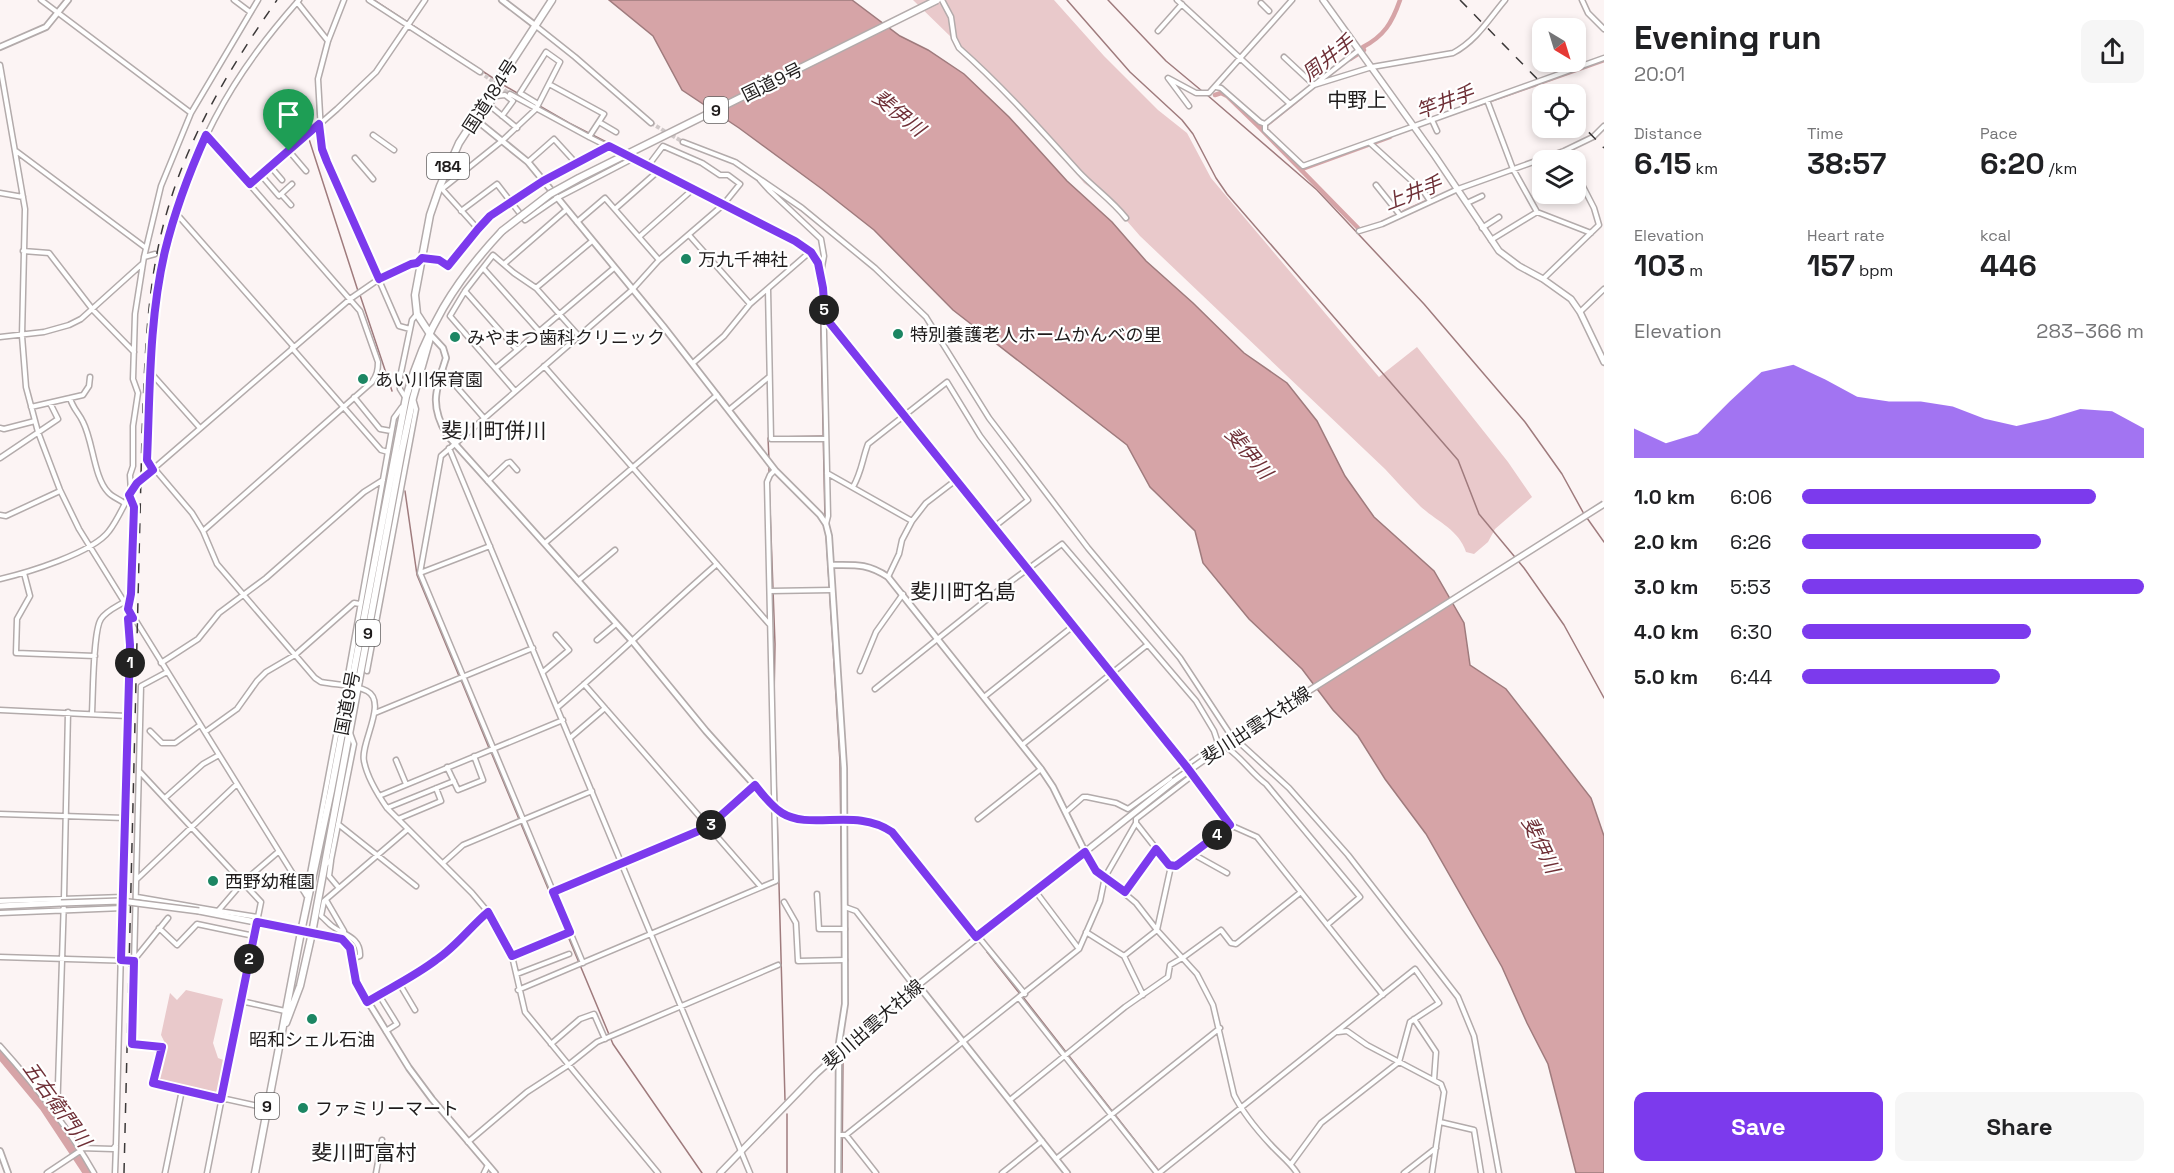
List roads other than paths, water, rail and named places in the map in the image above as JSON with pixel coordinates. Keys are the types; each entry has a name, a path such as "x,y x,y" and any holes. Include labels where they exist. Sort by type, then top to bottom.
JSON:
{"highway":[{"name":"国道184号","path":"417,314 415,295 430,215 459,143 552,0"},
{"name":"国道9号","path":"255,1173 307,898 350,732 359,688 401,455 409,398 423,345 446,300 462,276 502,231 526,211 579,178 939,0"},
{"path":"417,314 430,334"},
{"name":"国道9号","path":"280,1039 300,986 312,933 324,866 345,711 379,535 385,481 404,405 409,398"}],"main road":[{"path":"1323,0 1458,189 1491,240 1508,259 1543,279 1571,299 1580,312 1604,362"},
{"name":"斐川出雲大社線","path":"720,1173 839,1051 976,937 1174,782 1239,735 1604,504"},
{"path":"0,906 63,900 121,902 258,920 312,933"}],"street":[{"path":"41,0 191,113"},
{"path":"0,47 46,27 68,0"},
{"path":"234,0 250,12"},
{"path":"128,609 131,594 134,507 130,494 130,475 133,466 133,426 138,393 133,379 135,314 144,257 161,186 191,113 258,0"},
{"path":"344,0 328,42 318,79 322,149 399,326 410,329"},
{"path":"369,0 480,72"},
{"path":"250,184 376,72 425,0"},
{"path":"500,0 583,63 651,123"},
{"path":"939,0 951,17 954,38 959,48 1017,103 1089,182 1126,218"},
{"path":"1177,0 1290,104"},
{"path":"1189,106 1168,78 1196,93 1209,93 1292,0"},
{"path":"1314,85 1372,68 1453,53 1474,38 1504,0"},
{"path":"1582,0 1588,13 1604,29"},
{"path":"328,42 298,1 255,54 220,109 189,172 175,212 165,253 152,342 147,460 153,470 192,513 203,531 217,564 295,655 321,682 359,688 368,691 374,697 375,713 363,760 379,796 387,808 443,863 488,912 512,956 518,990 525,1012 567,1066 658,1173"},
{"path":"1260,1 1269,11"},
{"path":"1158,31 1182,4"},
{"path":"1265,123 1359,50"},
{"path":"478,229 441,188 503,141 537,106 560,62 546,52 520,93 537,106 589,137 795,241 811,252 821,273"},
{"path":"1284,57 1314,85"},
{"path":"1265,123 1265,130 1303,166 1604,58"},
{"path":"0,65 25,209 22,336 26,387 38,432 60,491 90,547 307,898"},
{"path":"549,84 604,114 589,137"},
{"path":"1216,87 1221,88 1260,122 1265,123"},
{"path":"510,94 537,106"},
{"path":"502,116 513,101 505,95 496,96 489,105 502,116 517,128"},
{"path":"1487,100 1513,169 1537,212 1591,233"},
{"path":"474,118 528,162 693,363 775,470 820,515 826,524"},
{"path":"1432,120 1437,131"},
{"path":"599,122 616,132"},
{"path":"1566,150 1583,142 1604,126"},
{"path":"203,531 372,382 378,368 360,311 206,135"},
{"path":"373,135 394,150"},
{"path":"528,162 554,139 574,162"},
{"path":"683,142 735,162 756,174 826,225 900,291 926,318 989,418 1088,548 1180,658 1230,734 1289,788 1348,855 1458,997 1474,1036 1499,1173"},
{"path":"1370,143 1424,192 1430,201"},
{"path":"0,579 24,573 90,547 110,531 124,502 137,483 350,299 379,279 417,263 422,258 439,260 448,266 490,216 574,162 609,146"},
{"path":"583,963 420,573 441,456 632,290 659,260 723,205 740,184 728,175 720,175 702,163 663,146 648,166"},
{"path":"16,151 146,248"},
{"path":"289,151 306,171"},
{"path":"356,158 373,179"},
{"path":"461,211 498,184 525,220 557,198 633,159"},
{"path":"1359,231 1458,189 1532,162"},
{"path":"270,166 282,180"},
{"path":"615,209 657,172"},
{"path":"756,174 769,190 821,239 824,256 821,273 825,317 828,516 826,524 831,565 844,768 845,1004 839,1051 838,1173"},
{"path":"261,175 279,196 281,194 291,205"},
{"path":"281,194 292,184"},
{"path":"1376,185 1400,215"},
{"path":"639,237 692,190"},
{"path":"1543,279 1599,225 1586,192"},
{"path":"0,193 23,197"},
{"path":"1467,203 1482,196"},
{"path":"577,222 604,198 659,260"},
{"path":"504,264 566,210"},
{"path":"175,212 381,450 388,452"},
{"path":"1491,240 1537,212"},
{"path":"1482,228 1499,217"},
{"path":"689,235 750,304"},
{"path":"536,288 592,241"},
{"path":"23,251 49,253 93,310 134,352"},
{"path":"693,363 724,336 750,304 811,252"},
{"path":"144,257 165,253"},
{"path":"515,391 450,316 465,291 493,255 536,288 578,335"},
{"path":"0,337 22,336 69,325 93,310 143,264"},
{"path":"496,369 614,267"},
{"path":"483,268 539,332"},
{"path":"768,289 771,439 826,439"},
{"path":"1580,312 1604,289"},
{"path":"465,291 517,350"},
{"path":"367,670 416,409 400,389 399,382 412,320 417,314"},
{"path":"825,317 1186,766 1230,825 1257,837 1383,995"},
{"path":"430,334 446,353 436,388 435,404 438,420 488,481 633,642 700,724 775,808 790,817 876,823 892,832 1025,994"},
{"path":"544,366 770,625"},
{"path":"442,370 484,418"},
{"path":"151,373 201,428"},
{"path":"729,410 769,376"},
{"path":"31,407 83,395 90,377"},
{"path":"853,487 862,471 863,458 868,444 947,382 980,436 1028,500 994,527"},
{"path":"545,543 718,395"},
{"path":"354,397 380,429 391,431"},
{"path":"70,398 74,410 83,421 93,449 96,467 107,492 124,502"},
{"path":"0,458 58,419 50,403"},
{"path":"348,675 364,581 385,481 391,431 394,418 404,405"},
{"path":"0,429 35,421"},
{"path":"449,448 750,1173"},
{"path":"401,455 405,467"},
{"path":"488,481 510,462 517,470"},
{"path":"518,990 776,881 767,482 775,470"},
{"path":"827,472 912,521"},
{"path":"888,577 912,521 926,503 956,480"},
{"path":"161,663 198,639 219,613 244,596 364,492 385,481"},
{"path":"0,515 6,516 60,491"},
{"path":"389,517 393,529"},
{"path":"375,524 379,535"},
{"path":"875,689 1062,544 1196,701 1214,731 1218,743 1230,749 1252,773 1266,784 1360,897 1327,925"},
{"path":"420,573 490,546"},
{"path":"578,581 615,550"},
{"path":"558,706 633,642 658,616 717,564"},
{"path":"831,565 863,564 879,570 888,577 1041,769 1066,812 1092,866 1136,903 1157,930 1184,957 1206,988 1220,1028 1234,1095 1241,1108 1271,1145 1291,1164 1295,1172"},
{"path":"24,573 30,596 17,619 16,653 95,656"},
{"path":"364,581 368,594"},
{"path":"377,583 380,595"},
{"path":"770,591 832,590"},
{"path":"860,671 876,632 903,594"},
{"path":"92,713 99,620 108,611 124,602"},
{"path":"204,732 237,709 266,672 295,655 354,603 360,604"},
{"path":"115,1173 130,645 128,619 133,618"},
{"path":"597,640 616,624"},
{"path":"984,697 1072,627"},
{"path":"543,672 569,650 556,635"},
{"path":"353,645 356,659"},
{"path":"1022,745 1147,645"},
{"path":"364,656 371,648"},
{"path":"375,713 533,648"},
{"path":"167,672 141,686 132,1044 162,1047 153,1083 267,1108"},
{"path":"584,684 761,886"},
{"path":"570,738 605,708"},
{"path":"0,710 128,716"},
{"path":"307,898 338,725 345,711"},
{"path":"57,1116 68,712"},
{"path":"379,796 563,720"},
{"path":"150,731 162,743 175,743 200,725"},
{"path":"340,889 329,876 354,744 350,732"},
{"path":"1066,812 1083,797 1116,803 1128,810 1218,743"},
{"path":"165,798 203,764 219,755"},
{"path":"447,767 458,790 483,780 474,756"},
{"path":"396,760 406,784"},
{"path":"978,819 1041,769"},
{"path":"139,771 261,902 207,1173"},
{"path":"839,1135 846,1135 1079,949 1100,902 1105,877 1136,823 1136,819 1193,775"},
{"path":"328,777 334,790 343,800"},
{"path":"387,808 454,781"},
{"path":"137,879 237,784"},
{"path":"553,892 708,827 755,785"},
{"path":"398,819 441,801 436,788"},
{"path":"443,863 463,845 592,791"},
{"path":"0,814 125,818"},
{"path":"1136,823 1171,866"},
{"path":"338,824 379,854 416,886"},
{"path":"1171,866 1176,866 1230,825"},
{"path":"351,959 360,956 360,951 356,942 321,916 326,900 408,829"},
{"path":"1125,892 1156,849"},
{"path":"219,911 243,882 278,852"},
{"path":"1193,854 1227,873"},
{"path":"324,866 331,860"},
{"path":"1124,956 1157,930 1171,866"},
{"path":"1036,892 1079,949"},
{"path":"1010,1101 1125,1007 1167,977 1170,965 1221,930 1231,943 1236,944 1300,892"},
{"path":"817,894 819,929 845,929"},
{"path":"0,901 123,897"},
{"path":"137,897 258,920"},
{"path":"326,900 344,932"},
{"path":"784,902 796,923 798,961 845,960"},
{"path":"845,906 856,911 1067,1173"},
{"path":"0,913 123,908"},
{"path":"367,1002 437,960 488,912"},
{"path":"134,961 168,918"},
{"path":"159,928 177,945 197,924 254,936"},
{"path":"512,956 570,932"},
{"path":"1086,932 1124,956 1143,995"},
{"path":"312,933 342,939 350,948 356,982 386,1032 432,1099 495,1173"},
{"path":"517,974 569,954"},
{"path":"0,957 134,961"},
{"path":"468,1142 527,1092 567,1066 597,1042 778,965"},
{"path":"1019,998 1158,1173 1165,1171 1415,969 1439,1003 1410,1022 1399,1062 1321,1123 1291,1164"},
{"path":"399,983 415,1011"},
{"path":"380,995 398,1024 386,1032"},
{"path":"241,1001 285,1011"},
{"path":"550,1044 580,1019 594,1014 605,1039"},
{"path":"1414,1019 1436,1052 1434,1080"},
{"path":"1056,1159 1220,1028"},
{"path":"1337,1032 1347,1031 1367,1045 1441,1084 1444,1092 1432,1173"},
{"path":"0,1046 57,1116 80,1148 94,1173"},
{"path":"165,1173 182,1090"},
{"path":"1440,1122 1474,1130 1481,1173"},
{"path":"846,1135 876,1173"},
{"path":"376,1173 382,1140"},
{"path":"1002,1173 1042,1141"},
{"path":"80,1148 113,1149 116,1145"},
{"path":"47,1173 80,1151 80,1148"},
{"path":"1404,1173 1436,1148"},
{"path":"0,1151 8,1173"},
{"path":"484,1173 488,1165"}],"water":[{"name":"斐伊川","path":"609,0 852,0 900,36 928,50 964,74 1009,117 1067,181 1112,222 1146,261 1244,353 1287,383 1317,421 1345,476 1374,517 1434,571 1464,623 1470,665 1506,689 1591,798 1604,836 1604,1173 1576,1173 1548,1064 1502,967 1426,834 1385,779 1358,736 1333,710 1302,669 1249,619 1203,563 1195,531 1150,487 1127,445 953,310 874,230 739,128 682,90 653,36"}],"waterway":[{"path":"374,0 496,80"},
{"path":"1067,0 1130,72 1182,120 1193,134 1227,194 1458,460 1479,514 1524,568 1564,625 1604,698"},
{"path":"1108,0 1166,61 1202,91"},
{"name":"周井手","path":"1350,59 1364,50 1363,47 1377,38 1386,28 1400,0"},
{"path":"318,73 322,57"},
{"name":"竿井手","path":"1474,106 1604,60"},
{"path":"500,83 569,123 624,151"},
{"path":"317,92 318,124"},
{"name":"竿井手","path":"1215,95 1221,93 1227,96 1261,129"},
{"path":"1206,94 1317,190 1424,304 1525,422 1562,474 1584,514"},
{"name":"上井手","path":"1301,97 1261,129 1360,230 1363,229"},
{"path":"308,136 358,291"},
{"name":"竿井手","path":"1300,165 1305,168 1390,137"},
{"path":"631,155 790,236"},
{"name":"上井手","path":"1404,212 1437,197"},
{"path":"808,254 818,274 820,287 825,519"},
{"path":"360,295 392,391"},
{"path":"776,437 822,436"},
{"path":"769,460 768,438 771,438"},
{"path":"769,465 769,475"},
{"path":"769,480 775,644 774,700"},
{"path":"405,491 417,575 459,676"},
{"path":"1587,518 1604,542"},
{"path":"826,533 840,762 842,927"},
{"path":"461,680 489,748"},
{"path":"775,741 785,1100"},
{"path":"491,752 613,1044 702,1173"},
{"path":"842,932 843,1003"},
{"path":"987,952 1020,994"},
{"path":"1023,997 1159,1171"},
{"name":"五右衛門川","path":"0,1055 44,1108 87,1173"},
{"path":"842,1173 843,1057"},
{"path":"787,1114 787,1173"}],"tunnel":[{"path":"480,72 510,94"},
{"path":"651,123 683,142"}],"railway":[{"path":"124,1173 142,435 151,290 161,233 189,151 229,73 277,0"},
{"path":"1460,0 1542,84"},
{"path":"1586,129 1604,148"}],"place":[{"name":"万九千神社","path":"686,259"},
{"name":"特別養護老人ホームかんべの里","path":"898,334"},
{"name":"みやまつ歯科クリニック","path":"455,337"},
{"name":"あい川保育園","path":"363,379"},
{"name":"西野幼稚園","path":"213,881"},
{"name":"昭和シェル石油","path":"312,1019"},
{"name":"ファミリーマート","path":"303,1108"}],"district":[{"name":"中野上","path":"1357,100"},
{"name":"斐川町併川","path":"494,430"},
{"name":"斐川町名島","path":"963,591"},
{"name":"斐川町富村","path":"364,1152"}]}
